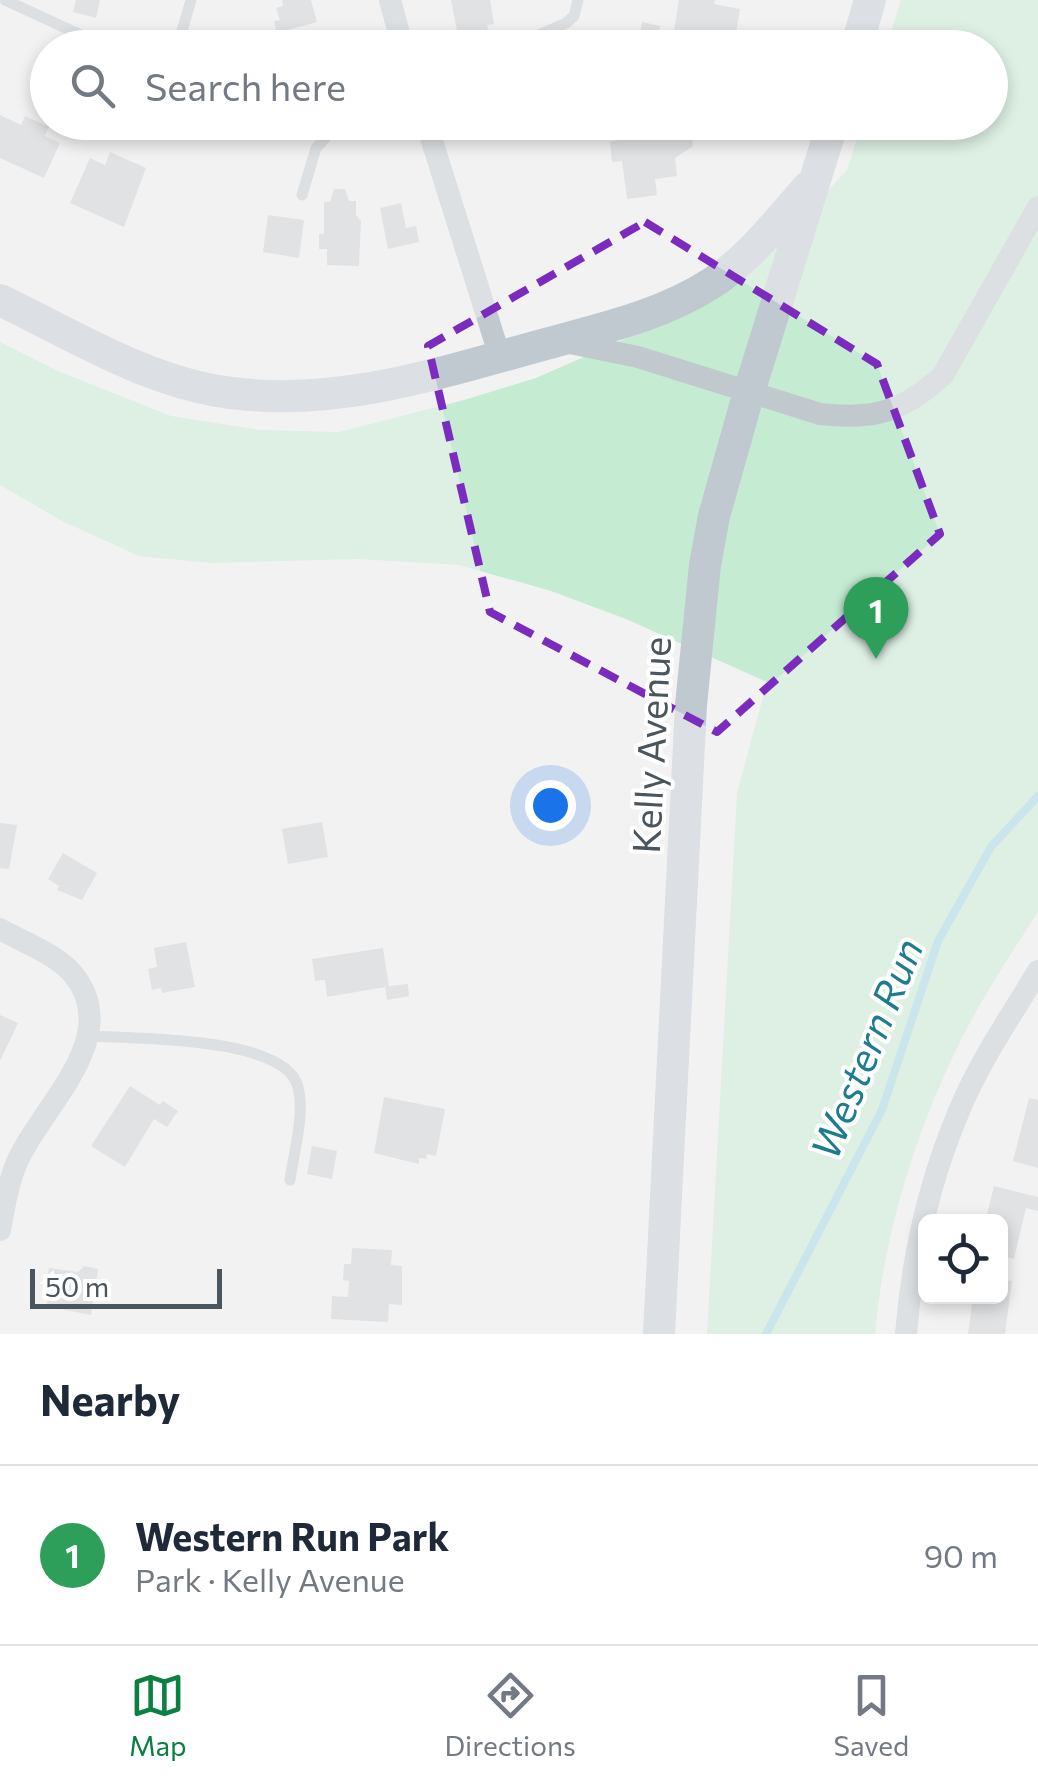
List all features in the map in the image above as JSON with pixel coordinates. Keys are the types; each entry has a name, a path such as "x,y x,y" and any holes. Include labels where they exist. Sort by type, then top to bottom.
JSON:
{"main road":[{"path":"861,30 870,0"},
{"name":"Kelly Avenue","path":"659,1334 698,618 714,516 828,140"},
{"path":"0,300 144,370 195,386 230,394 334,395 390,386 556,341 641,317 685,299 714,282 748,254 817,176"}],"street":[{"path":"390,0 399,30"},
{"path":"432,140 500,356"},
{"path":"556,341 638,357 820,414 876,416 922,395 943,376 1038,207"},
{"path":"0,929 72,973 89,1015 89,1036 78,1062 16,1164 0,1230"},
{"path":"906,1334 910,1283 922,1227 954,1123 988,1054 1038,971"}],"lane":[{"path":"5,0 71,30"},
{"path":"182,30 191,0"},
{"path":"550,30 574,16 578,0"},
{"path":"302,195 316,148 323,140"},
{"path":"89,1036 240,1048 272,1057 288,1068 298,1084 300,1105 290,1180"}],"highlighted area":[{"path":"645,222 877,364 940,534 717,732 490,612 428,346"}],"green space":[{"path":"901,0 1038,0 1038,912 971,1020 917,1143 886,1257 875,1334 707,1334 737,793 767,682 626,619 551,591 459,565 359,559 211,563 139,556 62,521 0,485 0,342 58,371 171,416 260,430 339,432 536,378 697,307 767,257 847,170 857,140 1008,140 1008,30 891,30"}],"building":[{"path":"76,0 100,0 96,18 73,12"},
{"path":"282,0 311,0 317,22 276,30 274,21 280,20 276,8 283,6"},
{"path":"451,0 490,0 494,24 487,25 488,30 457,30"},
{"path":"679,0 715,0 714,4 740,9 737,30 674,30"},
{"path":"642,22 660,26 659,30 641,30"},
{"path":"0,115 21,125 25,116 30,118 30,140 60,143 44,178 0,158"},
{"path":"692,140 693,146 675,158 677,176 655,179 657,195 627,199 622,161 612,162 610,142"},
{"path":"110,152 146,168 124,227 70,203 90,158 105,165"},
{"path":"334,189 345,189 349,201 356,201 356,215 361,221 359,266 327,265 327,249 319,249 319,234 324,234 324,202 330,202"},
{"path":"401,203 406,228 416,226 419,242 388,249 380,208"},
{"path":"268,215 304,220 299,258 263,252"},
{"path":"322,822 328,857 288,864 282,829"},
{"path":"0,823 17,825 9,869 0,868"},
{"path":"63,853 97,873 82,900 57,890 59,886 48,879"},
{"path":"186,942 195,987 162,993 161,988 152,990 148,969 157,967 154,948"},
{"path":"383,948 389,986 408,984 409,996 387,1000 385,987 327,997 325,980 315,981 312,959"},
{"path":"0,1015 18,1023 0,1061"},
{"path":"130,1086 178,1111 167,1127 154,1119 125,1167 91,1146"},
{"path":"384,1097 445,1109 436,1156 427,1154 426,1159 419,1158 419,1164 374,1153"},
{"path":"1029,1098 1038,1100 1038,1168 1013,1161"},
{"path":"312,1146 337,1151 332,1179 307,1174"},
{"path":"994,1186 1038,1197 1038,1211 1026,1208 1014,1259 1008,1258 1008,1214 987,1214"},
{"path":"352,1248 392,1250 391,1265 402,1266 402,1305 389,1304 388,1322 331,1319 332,1296 348,1297 344,1264 351,1264"},
{"path":"84,1266 98,1269 91,1315 46,1306 49,1268 78,1272"},
{"path":"1008,1280 1012,1281 1005,1334 968,1334 972,1304 1008,1304"}],"waterway":[{"name":"Western Run","path":"766,1334 882,1110 938,941 991,847 1038,796"}],"place":[{"name":"Western Run Park","path":"876,659"}]}
